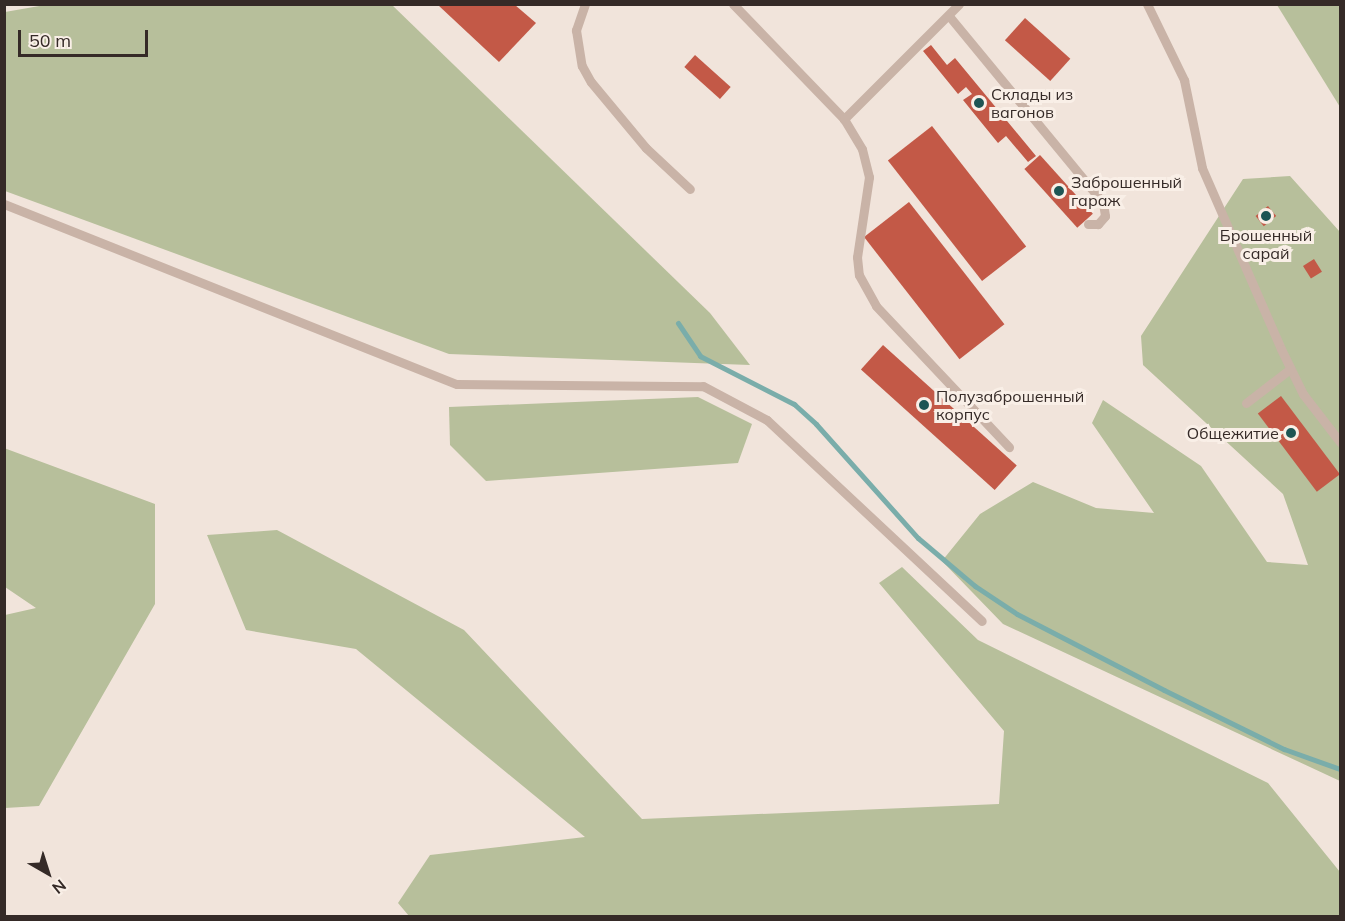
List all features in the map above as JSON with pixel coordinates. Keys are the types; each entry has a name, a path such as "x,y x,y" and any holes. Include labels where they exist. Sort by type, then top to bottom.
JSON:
{"lane":[{"path":"585,4 576,30 580,57 591,82 645,148 690,189"},
{"path":"733,4 844,119 862,149 869,177 857,257 865,290 896,330 1009,447"},
{"path":"844,119 959,4"},
{"path":"1147,4 1184,80 1202,168 1290,369 1303,394 1341,441"},
{"path":"949,16 1102,203 1106,216 1098,224 1088,224"},
{"path":"4,204 457,384 703,386 767,420 982,621"},
{"path":"1246,403 1290,369"}],"green space":[{"path":"45,5 392,5 710,313 750,365 449,354 5,191 5,12"},
{"path":"1277,5 1340,5 1340,107"},
{"path":"1290,176 1340,232 1340,781 1003,624 942,561 980,514 1033,482 1096,508 1154,513 1092,423 1103,400 1201,466 1267,562 1308,565 1283,494 1143,365 1141,336 1243,179"},
{"path":"698,397 752,424 738,463 486,481 450,445 449,407"},
{"path":"4,448 155,504 155,604 39,806 5,808 5,615 36,608 5,587"},
{"path":"277,530 464,630 642,819 999,804 1004,731 879,583 902,567 978,640 1268,783 1340,872 1340,916 409,916 398,903 430,855 585,837 356,649 246,630 207,535"}],"building":[{"path":"438,5 515,5 536,23 499,62"},
{"path":"1025,18 1070,59 1050,81 1005,40"},
{"name":"Склады из вагонов","path":"931,45 947,65 955,58 1036,156 1028,162 1006,136 998,143 963,100 972,94 966,87 958,94 923,51"},
{"path":"695,55 731,87 720,99 684,67"},
{"path":"932,126 1026,247 982,281 888,160"},
{"name":"Заброшенный гараж","path":"1040,155 1093,214 1077,228 1024,169"},
{"path":"909,202 1004,324 960,359 864,237"},
{"name":"Брошенный сарай","path":"1268,206 1276,216 1264,226 1256,216"},
{"name":"Брошенный сарай","path":"1314,259 1322,272 1311,279 1303,266"},
{"name":"Полузаброшенный корпус","path":"883,345 1017,465 995,490 861,370"},
{"name":"Общежитие","path":"1281,396 1340,474 1317,492 1258,413"}],"waterway":[{"path":"678,323 700,356 794,404 816,424 918,538 975,586 1017,614 1164,690 1284,749 1340,769"}],"place":[{"name":"Склады из вагонов","path":"979,103"},
{"name":"Заброшенный гараж","path":"1059,191"},
{"name":"Брошенный сарай","path":"1266,216"},
{"name":"Полузаброшенный корпус","path":"924,405"},
{"name":"Общежитие","path":"1291,433"}]}
